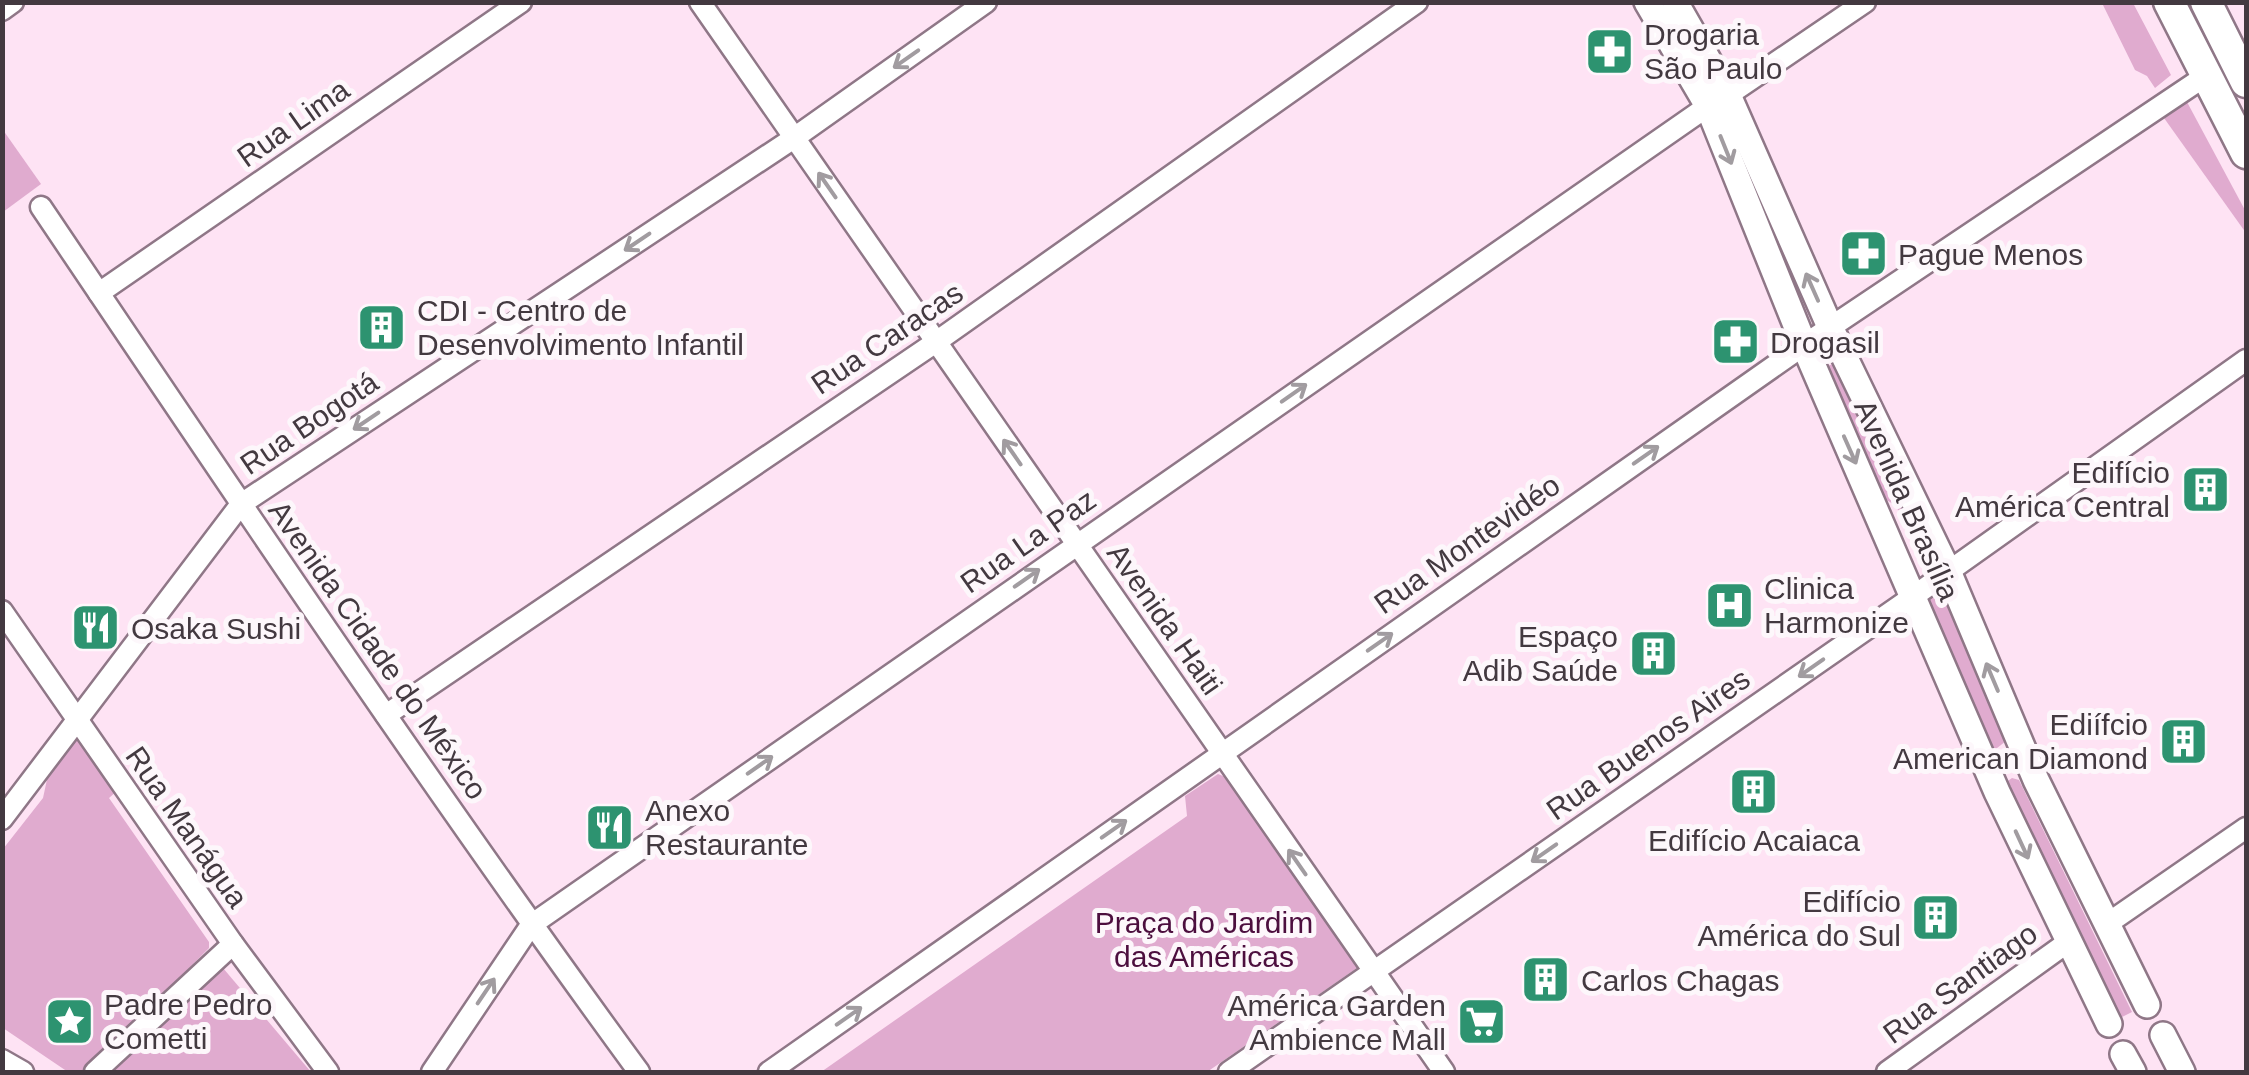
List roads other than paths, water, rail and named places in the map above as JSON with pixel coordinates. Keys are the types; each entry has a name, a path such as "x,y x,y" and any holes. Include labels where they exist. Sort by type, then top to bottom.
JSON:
{"main road":[{"path":"2170,2 2246,153"},
{"path":"2206,2 2246,82"}],"street":[{"path":"2,10 13,2"},
{"name":"Rua Lima","path":"100,293 521,2"},
{"name":"Avenida Haiti","path":"700,2 1444,1072"},
{"name":"Rua Bogotá","path":"2,820 241,504 794,138 986,2"},
{"name":"Rua Caracas","path":"386,715 936,342 1417,2"},
{"name":"Avenida Brasília","path":"1647,2 1718,101 1750,212 1804,345 1997,792 2108,1024"},
{"name":"Avenida Brasília","path":"1674,2 1718,101 1774,200 1830,327 1948,571 2036,780 2148,1006"},
{"name":"Rua La Paz","path":"432,1072 531,924 1865,2"},
{"name":"Rua Montevidéo","path":"769,1072 1804,345 2207,75"},
{"path":"1750,212 1774,200"},
{"name":"Avenida Cidade do México","path":"41,206 386,715 639,1072"},
{"name":"Rua Buenos Aires","path":"1229,1072 2246,360"},
{"name":"Rua Manágua","path":"2,611 233,944 328,1072"},
{"path":"1983,758 2000,753 2016,734"},
{"path":"1997,792 1997,783 2007,771 2026,773 2036,780"},
{"path":"2108,924 2246,828"},
{"name":"Rua Santiago","path":"1887,1072 2068,942"},
{"path":"95,1072 233,944"},
{"path":"2162,1036 2182,1072"},
{"path":"2,1060 23,1072"}],"place":[{"name":"Drogaria São Paulo","path":"1609,51"},
{"name":"Pague Menos","path":"1863,254"},
{"name":"CDI - Centro de Desenvolvimento Infantil","path":"382,327"},
{"name":"Drogasil","path":"1735,342"},
{"name":"Edifício América Central","path":"2205,489"},
{"name":"Clinica Harmonize","path":"1729,605"},
{"name":"Osaka Sushi","path":"96,628"},
{"name":"Espaço Adib Saúde","path":"1653,653"},
{"name":"Ediífcio American Diamond","path":"2183,741"},
{"name":"Edifício Acaiaca","path":"1754,791"},
{"name":"Anexo Restaurante","path":"610,827"},
{"name":"Edifício América do Sul","path":"1936,918"},
{"name":"Carlos Chagas","path":"1546,980"},
{"name":"Padre Pedro Cometti","path":"69,1021"},
{"name":"América Garden Ambience Mall","path":"1481,1022"}],"park label":[{"name":"Praça do Jardim das Américas","path":"1204,939"}]}
